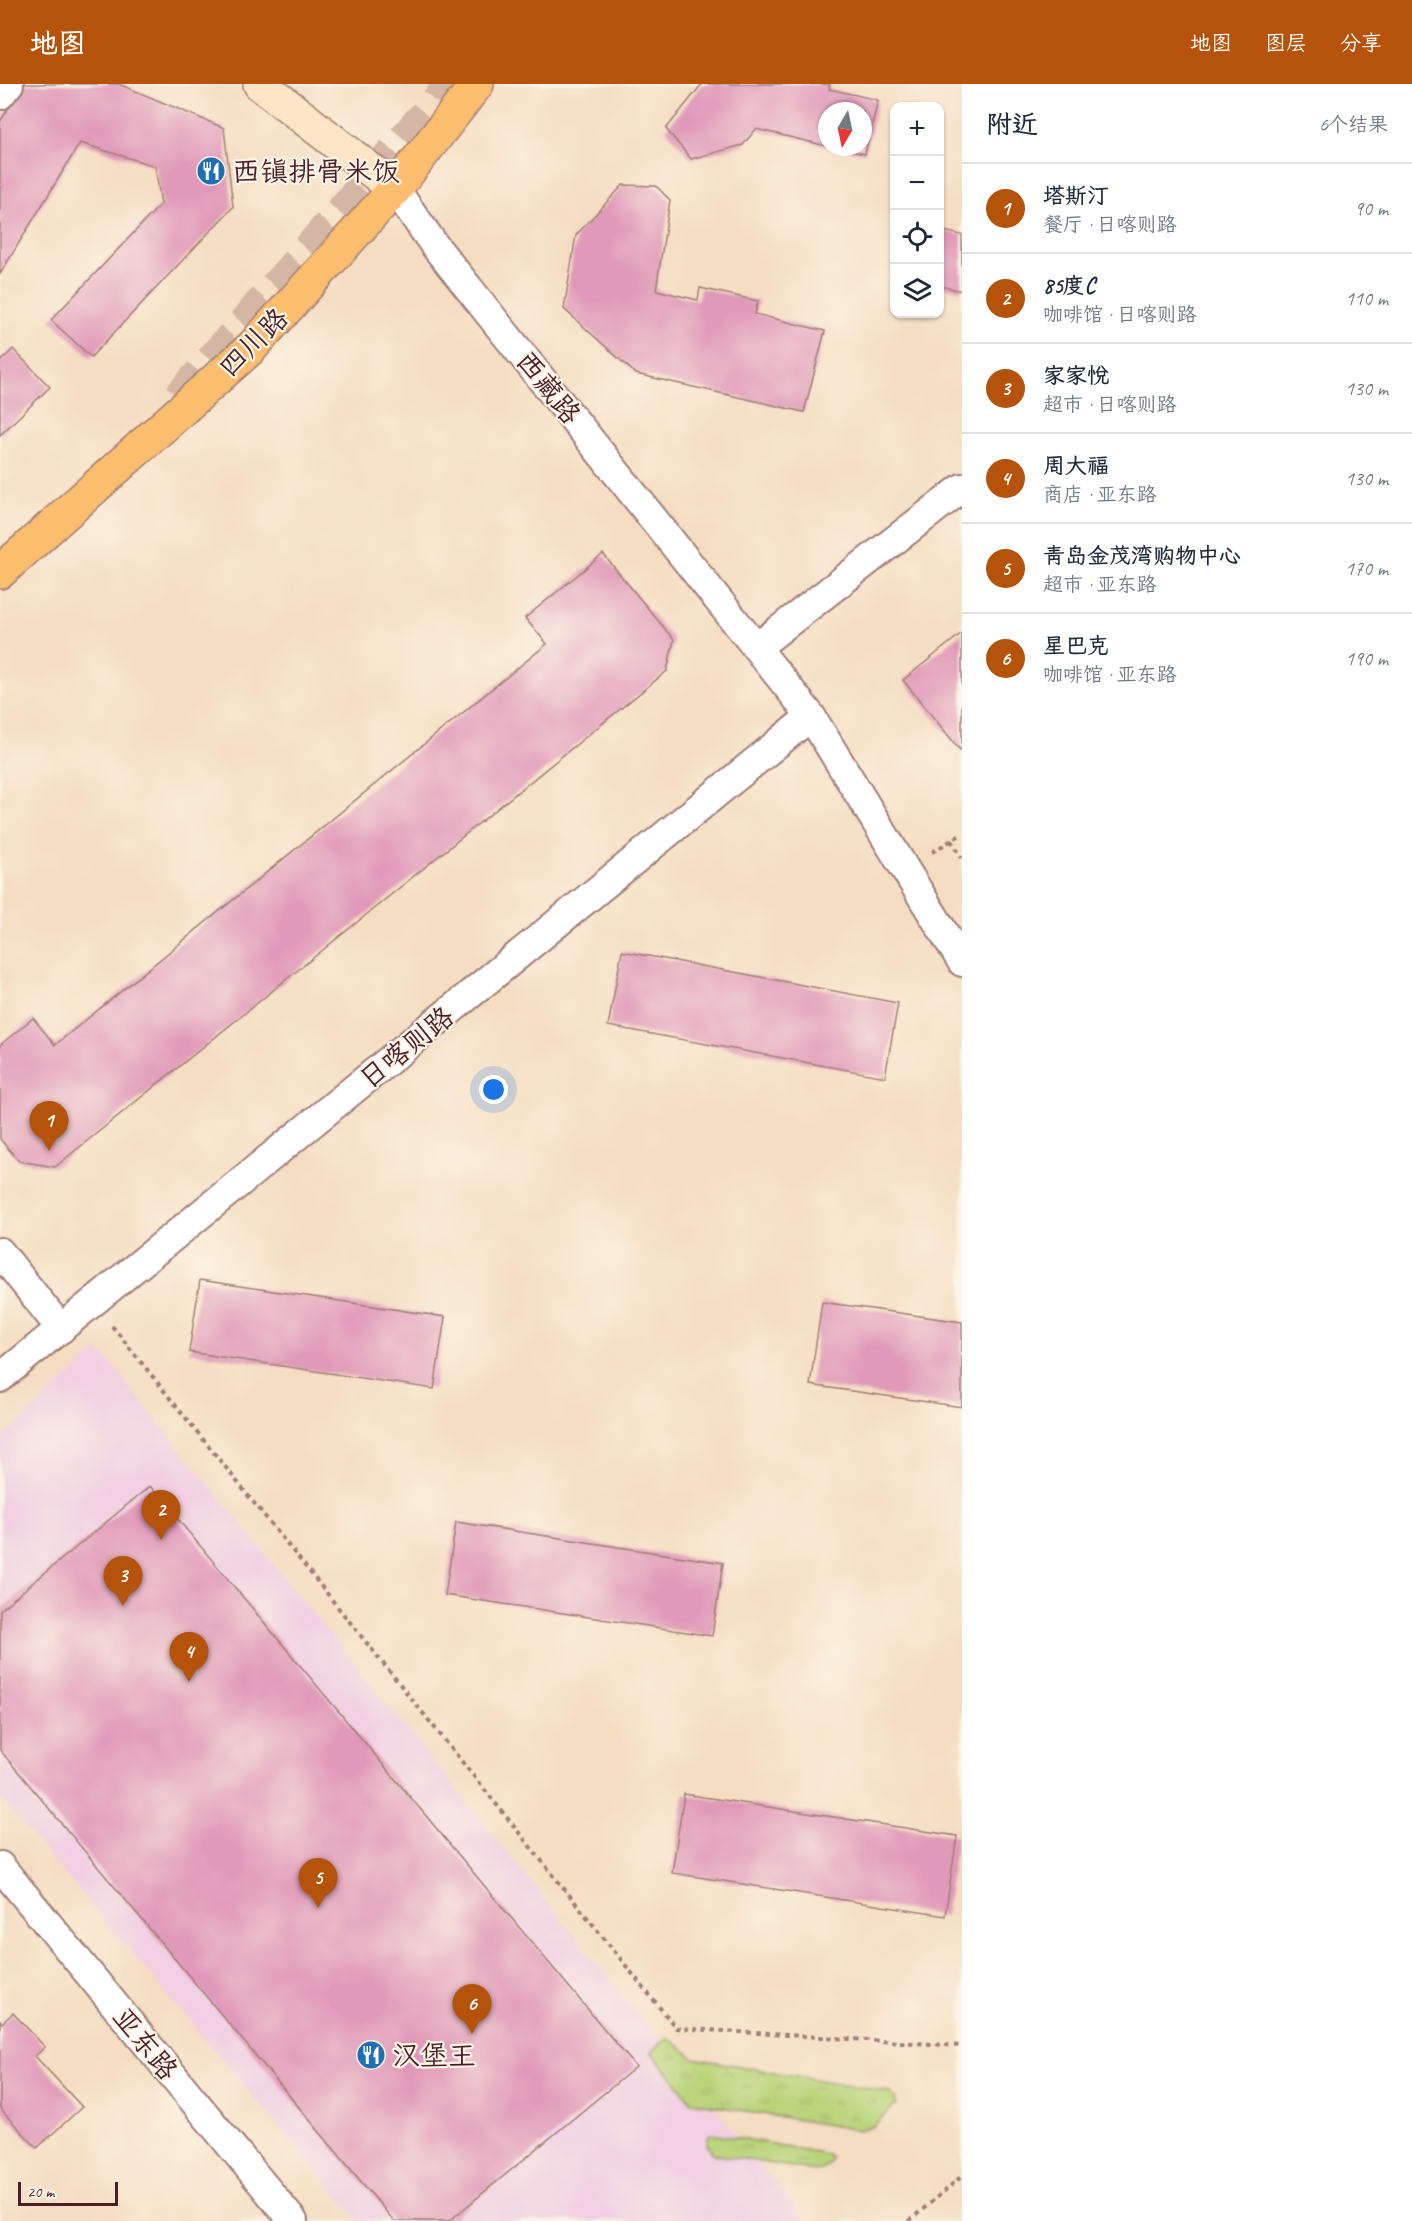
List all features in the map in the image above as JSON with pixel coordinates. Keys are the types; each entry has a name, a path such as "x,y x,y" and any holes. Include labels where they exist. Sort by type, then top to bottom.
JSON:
{"main road":[{"name":"四川路","path":"0,572 251,348 394,189 477,84"}],"street":[{"path":"0,95 9,84"},
{"name":"西藏路","path":"260,84 394,189 435,246 811,716 962,962"},
{"path":"757,647 962,489"},
{"name":"日喀则路","path":"0,1378 811,716"},
{"path":"0,1252 61,1329"},
{"name":"亚东路","path":"0,1866 293,2221"}],"path":[{"path":"962,834 951,840 962,858"},
{"path":"93,1302 676,2028 962,2046"},
{"path":"909,2221 962,2176"}],"shaded area":[{"path":"99,1349 806,2221 359,2221 0,1798 0,1440"}],"green space":[{"path":"667,2037 694,2058 889,2092 895,2098 896,2105 872,2127 859,2130 692,2102 651,2052"},
{"path":"712,2133 827,2154 831,2157 830,2162 822,2169 815,2171 713,2154 707,2145 708,2137"}],"building":[{"path":"23,84 119,84 224,128 233,207 91,357 51,320 161,204 155,166 80,143 0,274 0,122"},
{"path":"702,84 830,84 829,89 878,100 872,125 872,102 818,102 818,144 756,129 743,145 691,159 666,129"},
{"path":"623,185 656,186 670,200 656,290 698,300 700,288 758,301 755,314 825,331 804,412 636,374 564,309 576,235"},
{"path":"944,231 962,235 962,291 944,287"},
{"path":"13,349 50,387 0,435 0,362"},
{"path":"603,554 674,640 667,671 55,1167 19,1161 0,1139 0,1045 33,1018 55,1045 547,644 525,618"},
{"path":"962,633 962,749 960,750 903,680"},
{"path":"622,951 898,1003 885,1077 608,1026"},
{"path":"200,1280 445,1317 434,1389 189,1352"},
{"path":"822,1302 962,1322 962,1407 810,1385"},
{"path":"150,1486 636,2067 449,2221 394,2221 0,1750 0,1610"},
{"path":"456,1522 723,1563 712,1636 445,1595"},
{"path":"684,1794 957,1836 945,1916 672,1873"},
{"path":"13,2013 45,2047 35,2056 82,2107 37,2148 0,2109 0,2021 2,2023"}],"tunnel":[{"path":"179,398 452,84"}],"place":[{"name":"西镇排骨米饭","path":"211,171"},
{"name":"塔斯汀","path":"49,1151"},
{"name":"85度C","path":"161,1540"},
{"name":"家家悦","path":"123,1606"},
{"name":"周大福","path":"189,1682"},
{"name":"青岛金茂湾购物中心","path":"318,1908"},
{"name":"星巴克","path":"472,2034"},
{"name":"汉堡王","path":"371,2055"}]}
